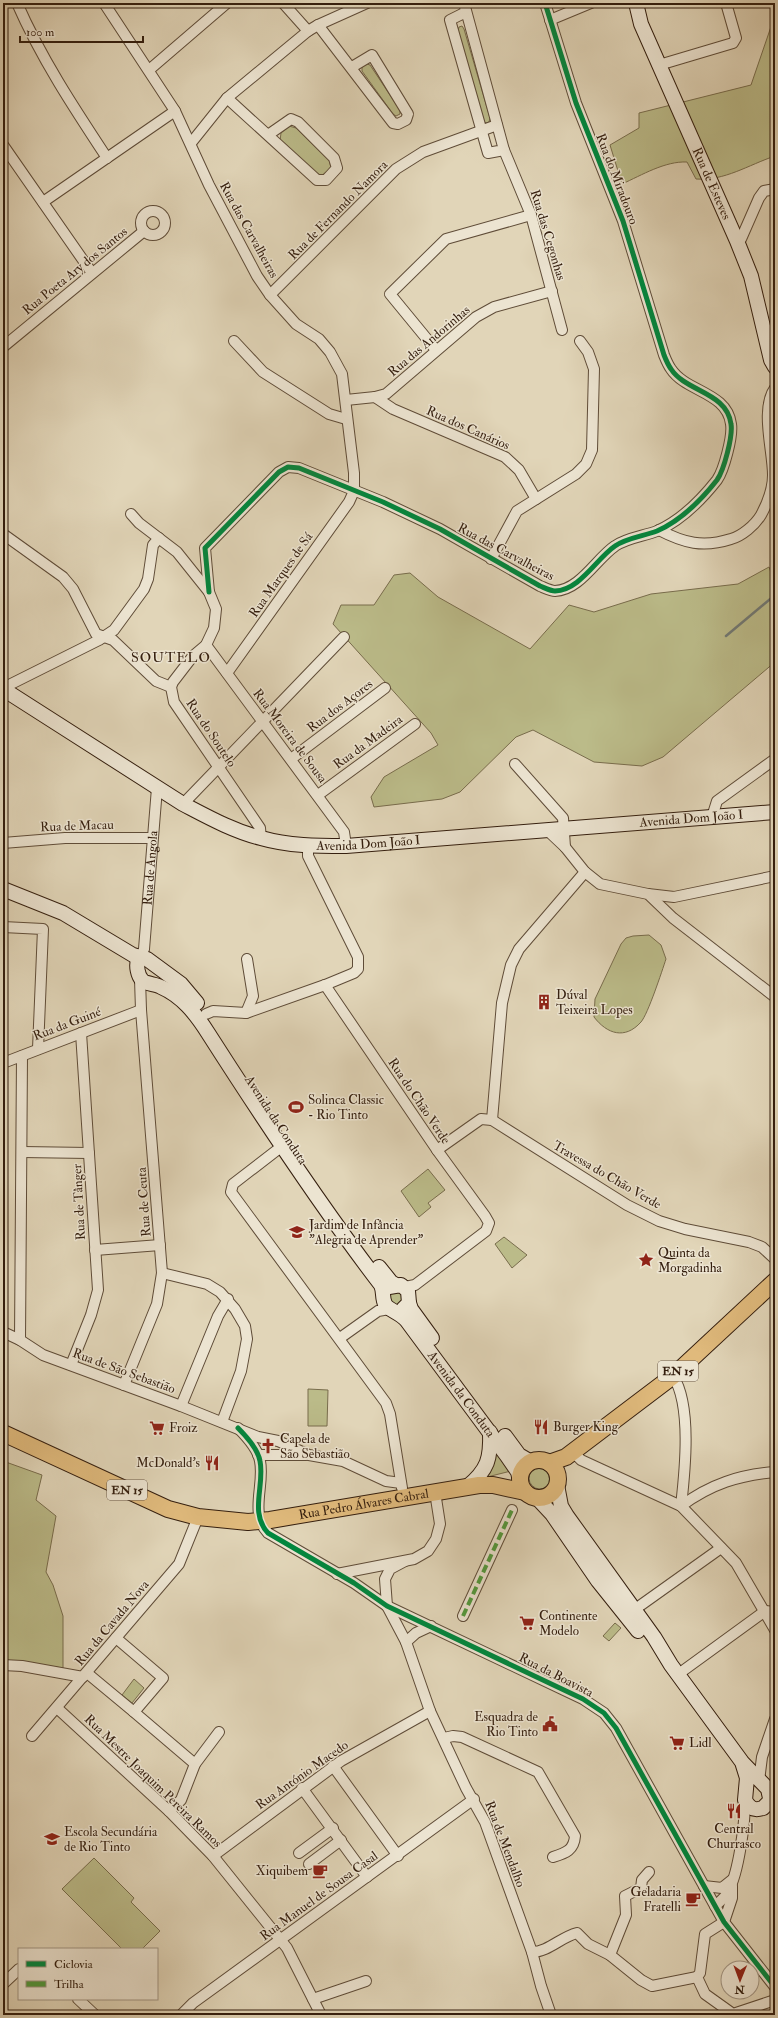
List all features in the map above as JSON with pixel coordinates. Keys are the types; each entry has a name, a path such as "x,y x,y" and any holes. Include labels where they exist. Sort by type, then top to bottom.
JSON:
{"main road":[{"name":"Rua de Esteves","path":"636,3 641,24 751,276 771,360 775,367"},
{"name":"Avenida Dom João I","path":"3,689 183,804 236,830 261,839 308,846 346,846 775,812"},
{"path":"3,889 63,913 142,958"},
{"path":"3,898 59,920 142,958"},
{"name":"Rua de Angola","path":"142,958 154,975 154,979 144,983"},
{"name":"Avenida da Conduta","path":"142,958 180,984 206,1014 301,1160 387,1278 407,1291 414,1314 514,1450 525,1459 526,1479"},
{"name":"Avenida da Conduta","path":"144,983 160,986 179,997 204,1026 281,1147 381,1285 386,1305 406,1320 526,1479"},
{"name":"EN 15","path":"573,1452 564,1463 558,1482 549,1495 526,1479 537,1460 549,1463 558,1461 573,1452 672,1376 775,1281"},
{"path":"388,1288 407,1291 404,1309 386,1305 388,1288"},
{"name":"EN 15","path":"3,1432 168,1509 198,1517 259,1521"},
{"path":"467,1486 482,1472 488,1462 491,1448 490,1432"},
{"path":"549,1463 557,1472 562,1506 567,1516 636,1609 742,1762 747,1778 753,1788 750,1807 768,1807 768,1790 753,1788"},
{"path":"526,1479 598,1581 639,1633 672,1663"},
{"name":"Rua Pedro Álvares Cabral","path":"259,1521 403,1490 435,1492 467,1486 493,1485 526,1479"}],"street":[{"path":"17,3 30,33 79,115 107,158"},
{"name":"Rua das Carvalheiras","path":"104,3 175,110 209,185 257,276 270,295 296,324 319,339 330,352 342,374 346,400 346,419 354,474 354,491 383,502 440,529 540,586 555,591 573,585 615,545 658,530 695,504 718,478 730,442 732,425 727,412 718,401 671,370"},
{"path":"149,70 227,3"},
{"path":"283,3 308,31"},
{"path":"191,143 227,98 308,31 367,3"},
{"name":"Rua do Miradouro","path":"545,3 576,103 623,221 664,355 671,370"},
{"path":"550,20 591,3"},
{"path":"659,65 733,43 736,38 726,3"},
{"path":"465,8 450,20 488,153 504,150"},
{"name":"Rua das Cegonhas","path":"465,8 504,150 531,215 562,330"},
{"path":"318,25 352,67 393,123 398,124 406,120 408,114 372,55 352,67"},
{"path":"227,98 317,180 326,180 337,168 334,158 298,122 291,119 268,135"},
{"path":"44,202 175,110"},
{"name":"Rua de Fernando Namora","path":"270,295 396,169 422,152 481,129 497,125"},
{"path":"3,145 92,273"},
{"path":"737,241 741,239 759,198 764,191 775,189"},
{"path":"436,350 390,294 446,239 531,215"},
{"name":"Rua Poeta Ary dos Santos","path":"3,347 144,231"},
{"name":"Rua das Andorinhas","path":"346,400 375,397 386,394 476,316 494,307 552,291"},
{"path":"234,341 263,372 329,414 346,419"},
{"path":"491,559 517,511 576,474 586,464 592,450 594,369 588,352 580,341"},
{"path":"658,530 679,541 696,544 715,544 738,537 758,521 770,499 773,476 769,432 770,396 775,388"},
{"name":"Rua dos Canários","path":"375,397 393,410 505,457 519,470 536,499"},
{"path":"209,592 205,548 279,472 288,467 299,468 354,491"},
{"name":"Rua Marques de Sá","path":"227,672 349,502 354,491"},
{"path":"3,534 63,577 73,589 96,634 113,640 156,681 171,688 173,682 189,661 206,645 214,628 216,609 209,592 177,552 139,523 131,514"},
{"path":"3,689 114,630 144,589 148,579 153,545 159,538"},
{"path":"183,804 344,637"},
{"name":"Rua Moreira de Sousa","path":"206,645 344,832 346,846"},
{"name":"Rua do Soutelo","path":"171,688 174,702 260,828 261,839"},
{"name":"Rua dos Açores","path":"291,759 385,688"},
{"name":"Rua da Madeira","path":"318,795 415,724"},
{"path":"712,817 717,801 775,759"},
{"path":"514,764 563,818 565,847"},
{"name":"Rua de Angola","path":"142,958 157,788"},
{"path":"547,830 565,847 585,872 600,884 648,894 674,897 775,876"},
{"name":"Rua de Macau","path":"3,843 65,838 152,838"},
{"path":"206,1014 214,1011 246,1013 325,986 354,973 358,969 358,957 308,856 308,846"},
{"path":"437,1150 481,1119 492,1120 502,1003 511,965 519,949 585,872"},
{"path":"648,894 673,918 775,997"},
{"path":"3,927 43,929 38,1048"},
{"path":"246,1013 252,996 247,959"},
{"name":"Rua de Angola","path":"141,1010 144,983"},
{"name":"Rua do Chão Verde","path":"325,986 437,1150 489,1223 486,1231 407,1291"},
{"name":"Rua da Guiné","path":"3,1063 38,1048 141,1010"},
{"name":"Rua de Ceuta","path":"124,1385 157,1304 162,1273 141,1010"},
{"name":"Rua de Tânger","path":"71,1365 97,1298 81,1033"},
{"path":"20,1340 22,1056"},
{"name":"Travessa do Chão Verde","path":"492,1120 591,1183 634,1208 659,1220 685,1229 749,1242 762,1247 775,1259"},
{"path":"281,1147 232,1184 231,1192 340,1338 389,1408 403,1490"},
{"path":"22,1152 89,1153"},
{"path":"95,1250 160,1245"},
{"path":"162,1273 207,1284 228,1300 242,1319 245,1326 247,1339 241,1371 222,1422"},
{"path":"181,1406 218,1316 228,1300"},
{"path":"340,1338 386,1305"},
{"name":"Rua de São Sebastião","path":"3,1332 43,1354 258,1437 288,1445 309,1454 343,1461 403,1490"},
{"path":"672,1376 682,1394 684,1411 684,1480 682,1506"},
{"name":"Rua de São Sebastião","path":"238,1428 246,1436 258,1455 309,1454"},
{"path":"573,1452 581,1460 682,1506 736,1563 775,1630"},
{"path":"258,1455 261,1465 259,1521"},
{"path":"682,1506 700,1492 731,1479 775,1472"},
{"path":"337,1574 405,1561 422,1555 428,1551 436,1539 440,1524 435,1492"},
{"path":"463,1616 512,1510"},
{"name":"Rua da Cavada Nova","path":"32,1736 179,1564 198,1517"},
{"name":"Rua da Boavista","path":"259,1521 268,1533 387,1606 583,1699 604,1713 616,1728 724,1922 775,1987"},
{"path":"598,1581 610,1587 625,1608 636,1609 721,1548"},
{"path":"387,1606 385,1579 390,1569 405,1561"},
{"name":"Rua de Mendalho","path":"387,1606 406,1642 430,1711 444,1738 466,1788 474,1799 485,1822 532,1952 541,1986 551,2015"},
{"path":"672,1663 764,1611 775,1612"},
{"path":"406,1642 416,1633 431,1626"},
{"path":"116,1638 163,1678 134,1712"},
{"path":"3,1665 22,1666 85,1675 134,1712 195,1764"},
{"name":"Rua Mestre Joaquim Pereira Ramos","path":"57,1708 169,1811 213,1856 287,1948 321,2015"},
{"name":"Rua António Macedo","path":"213,1856 333,1766 430,1711"},
{"path":"715,1906 728,1892 732,1880 753,1788 775,1719"},
{"path":"169,1811 181,1800 195,1764 219,1732"},
{"path":"444,1738 453,1736 462,1737 538,1772 575,1836 572,1848 566,1853 553,1857"},
{"path":"333,1766 398,1856"},
{"path":"302,1788 333,1828 367,1878"},
{"name":"Rua Manuel de Sousa Casal","path":"181,2015 193,2003 398,1856 474,1799"},
{"path":"744,1830 753,1814 768,1807"},
{"path":"299,1853 333,1828"},
{"path":"309,1864 341,1840"},
{"path":"610,1955 626,1915 625,1896 641,1888 642,1880 649,1872"},
{"path":"704,1886 722,1888 732,1880"},
{"path":"532,1952 540,1952 567,1935 577,1933 588,1944 610,1955 641,1980 652,1986 697,1978 700,1973 705,1934 724,1922 732,1898 732,1880"},
{"path":"3,1984 18,1970"},
{"path":"697,1978 705,1994 733,2014 775,2000"},
{"path":"313,1999 366,1981"},
{"path":"79,2000 95,2015"}],"green space":[{"path":"775,15 775,156 736,172 717,178 707,179 696,179 687,162 679,162 654,169 622,184 610,145 639,128 639,113 751,85"},
{"path":"462,26 490,118 489,122 486,123 483,120 458,31 459,27"},
{"path":"367,64 370,65 400,110 400,114 396,116 393,114 362,71 362,67"},
{"path":"289,126 296,128 329,160 331,168 321,176 280,141 281,133"},
{"path":"769,567 775,583 775,662 663,757 642,766 594,762 533,730 516,737 460,792 442,799 374,807 371,797 384,777 438,745 431,733 333,624 341,605 374,605 394,575 410,573 438,597 530,649 569,605 594,612 651,594 738,584"},
{"path":"649,935 661,945 666,959 651,1002 641,1022 635,1028 623,1033 610,1031 599,1023 594,1017 595,999 621,944 626,938"},
{"path":"428,1169 445,1190 428,1203 431,1207 419,1217 401,1191"},
{"path":"504,1237 527,1255 512,1268 495,1244"},
{"path":"401,1291 404,1301 395,1307 388,1297 389,1294"},
{"path":"308,1389 328,1390 327,1426 308,1426"},
{"path":"495,1446 511,1471 483,1478"},
{"path":"3,1461 42,1475 36,1500 56,1516 46,1572 53,1585 63,1616 63,1668 17,1662 3,1670"},
{"path":"540,1467 548,1470 551,1478 548,1486 540,1489 532,1486 529,1478 532,1470"},
{"path":"615,1623 621,1628 609,1641 603,1636"},
{"path":"134,1679 144,1688 132,1703 122,1695"},
{"path":"94,1858 134,1898 131,1902 160,1931 143,1948 121,1948 62,1889"}],"waterway":[{"path":"726,636 775,595"}],"marked path":[{"path":"463,1616 512,1510"}],"cycle path":[{"path":"209,592 205,548 279,472 288,467 299,468 383,502 440,529 540,586 555,591 564,589 580,580 619,543 666,527 705,495 720,475 731,436 731,424 728,413 722,405 714,399 678,377 666,361 623,221 576,103 545,3"},
{"path":"238,1428 252,1443 259,1457 261,1470 258,1508 259,1517 262,1525 268,1533 354,1583 387,1606 583,1699 604,1713 616,1728 724,1922 775,1987"}],"place":[{"name":"Dúval Teixeira Lopes","path":"544,1002"},
{"name":"Solinca Classic - Rio Tinto","path":"296,1107"},
{"name":"Jardim de Infância \"Alegria de Aprender\"","path":"297,1232"},
{"name":"Quinta da Morgadinha","path":"646,1260"},
{"name":"Burger King","path":"541,1427"},
{"name":"Froiz","path":"157,1428"},
{"name":"Capela de São Sebastião","path":"268,1446"},
{"name":"McDonald's","path":"212,1463"},
{"name":"Continente Modelo","path":"527,1623"},
{"name":"Esquadra de Rio Tinto","path":"550,1724"},
{"name":"Lidl","path":"677,1743"},
{"name":"Central Churrasco","path":"734,1811"},
{"name":"Escola Secundária de Rio Tinto","path":"52,1839"},
{"name":"Xiquibem","path":"320,1871"},
{"name":"Geladaria Fratelli","path":"693,1899"}],"district":[{"name":"SOUTELO","path":"171,657"}]}
